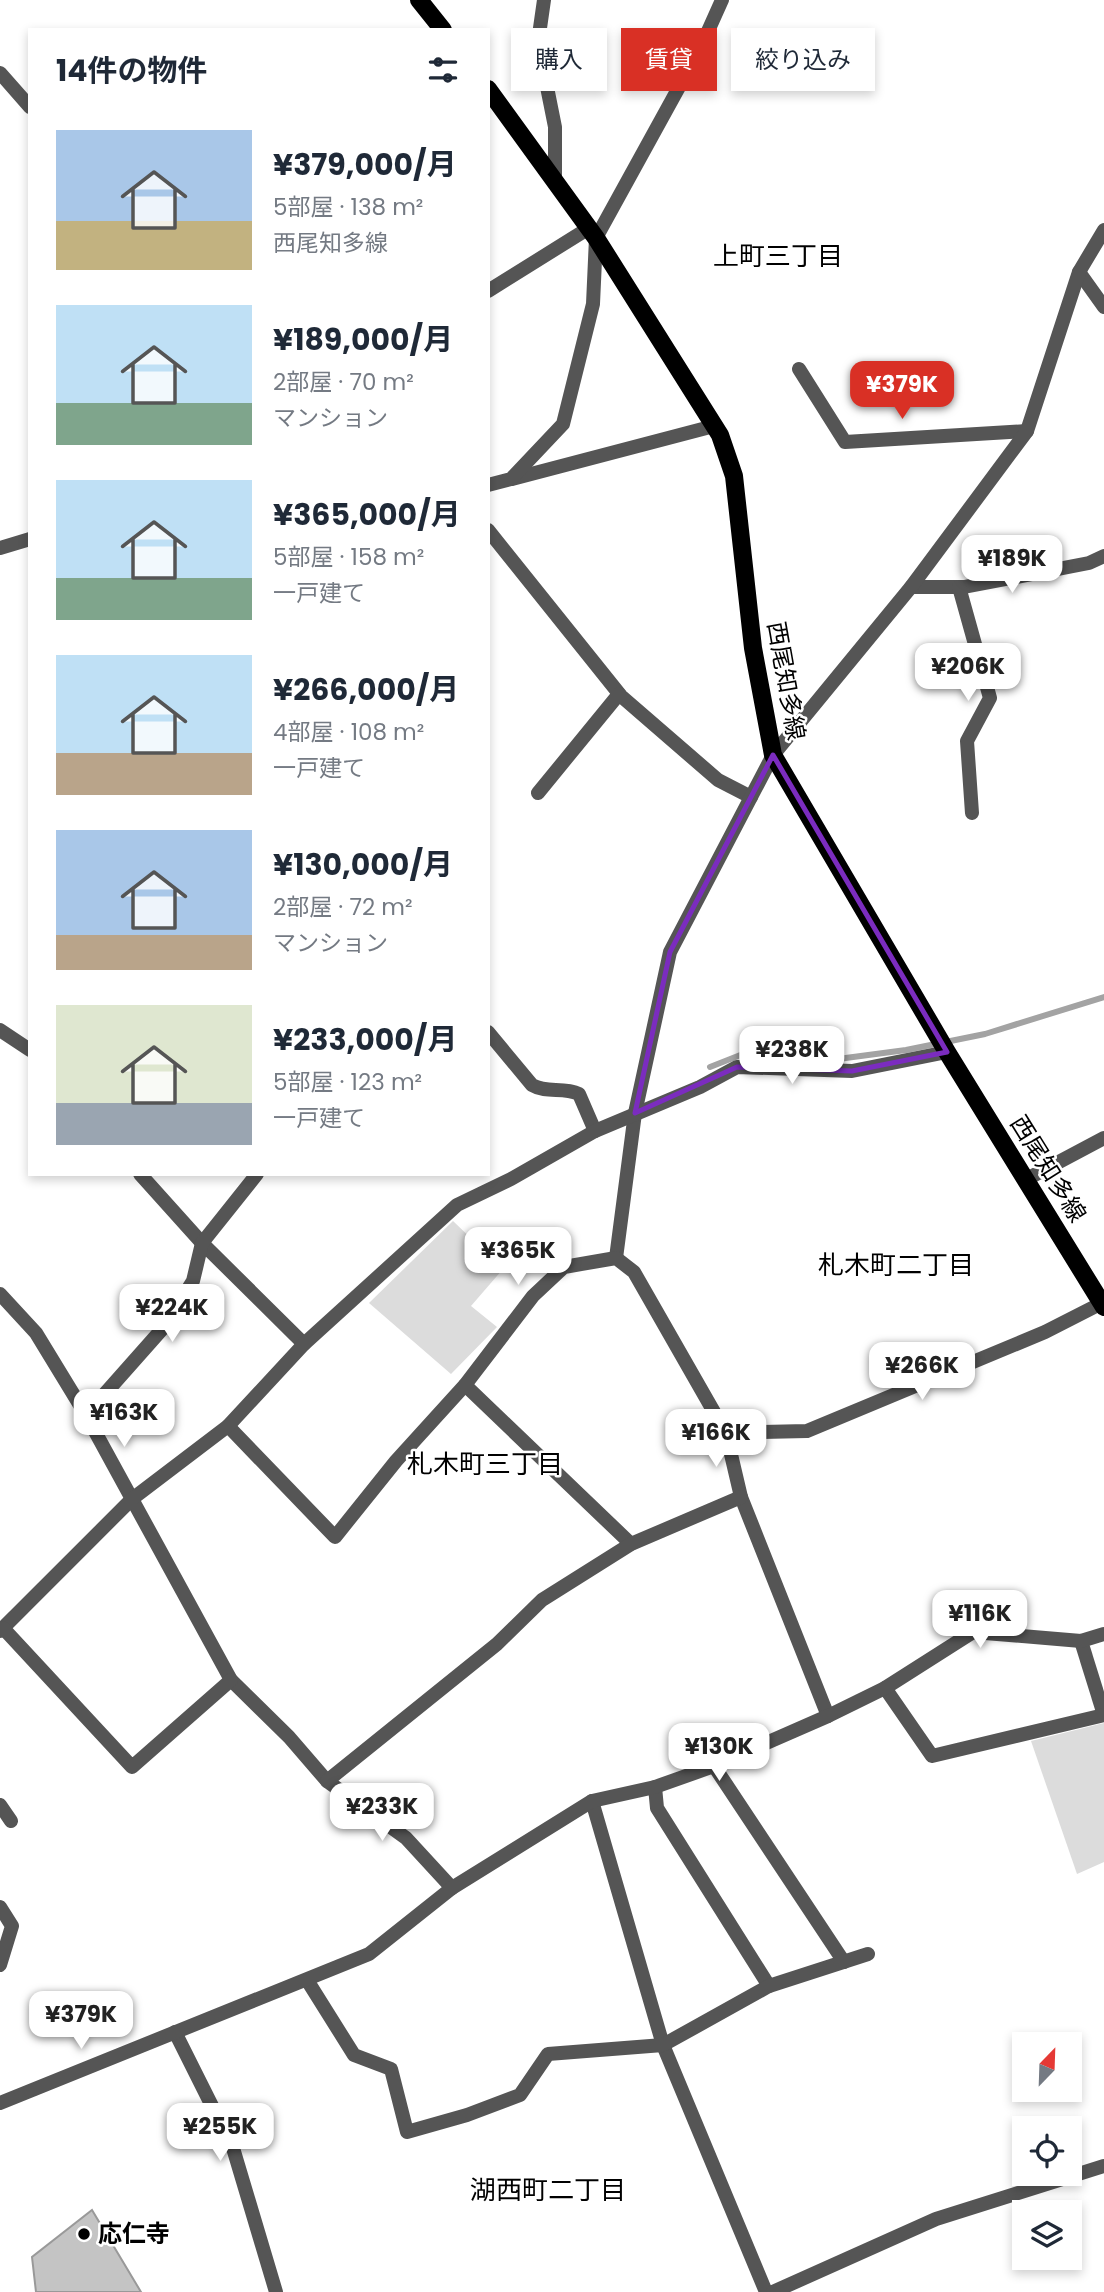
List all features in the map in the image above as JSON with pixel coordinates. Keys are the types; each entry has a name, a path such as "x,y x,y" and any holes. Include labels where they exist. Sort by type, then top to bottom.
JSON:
{"main road":[{"path":"419,0 441,28"},
{"name":"西尾知多線","path":"490,92 593,233 720,435 734,476 753,648 773,755 947,1052 1103,1305"}],"street":[{"path":"544,0 538,42 555,127 555,180"},
{"path":"511,479 563,424 593,304 593,233 701,49 722,0"},
{"path":"0,73 28,105"},
{"path":"616,1258 635,1113 670,952 773,755 911,587 1027,431 1079,272 1104,230"},
{"path":"490,289 593,233"},
{"path":"1079,272 1104,307"},
{"path":"799,369 845,442 1027,431"},
{"path":"490,484 714,426"},
{"path":"490,533 619,694 718,780 751,797"},
{"path":"0,548 28,540"},
{"path":"911,587 959,587 1089,563 1104,556"},
{"path":"959,587 990,698 967,740 972,813"},
{"path":"538,793 619,694"},
{"path":"0,1030 28,1049"},
{"path":"490,1034 532,1085 541,1091 572,1090 579,1094 595,1131"},
{"path":"231,1679 132,1767 1,1629 132,1499 228,1426 304,1344 457,1205 511,1179 595,1131 700,1087 737,1067 852,1071 947,1052"},
{"path":"1025,1180 1104,1138"},
{"path":"142,1176 202,1243 304,1344"},
{"path":"86,1415 164,1327 193,1281 202,1243 255,1176"},
{"path":"228,1426 335,1537 396,1461 466,1385 533,1296 564,1267 616,1258 634,1272 726,1433 741,1497 828,1716"},
{"path":"0,1294 36,1333 86,1415 231,1679 289,1737 327,1781 406,1838 452,1888"},
{"path":"726,1433 807,1431 1045,1332 1103,1305"},
{"path":"466,1385 631,1544"},
{"path":"327,1781 497,1644 542,1600 631,1544 741,1497"},
{"path":"0,2103 369,1954 452,1888 592,1801 655,1787 714,1766 828,1716 885,1688 973,1632 1081,1642 1104,1634"},
{"path":"885,1688 932,1756 1104,1715 1081,1642"},
{"path":"714,1766 844,1962"},
{"path":"655,1787 657,1808 769,1986"},
{"path":"592,1801 663,2045 766,2292"},
{"path":"0,1805 11,1821"},
{"path":"0,1907 12,1926 0,1965"},
{"path":"307,1980 354,2056 391,2069 407,2132 467,2115 520,2095 548,2054 663,2045 769,1986 868,1954"},
{"path":"175,2032 233,2148 276,2292"},
{"path":"773,2292 936,2220 1104,2166"}],"highlighted area":[{"path":"773,755 947,1052 852,1071 737,1067 635,1113 670,952"}],"shaded area":[{"path":"453,1221 503,1269 471,1306 497,1327 451,1374 369,1303"},
{"path":"1104,1723 1104,1862 1077,1874 1031,1741"}],"building":[{"name":"応仁寺","path":"92,2210 141,2292 36,2292 32,2257"}],"waterway":[{"path":"710,1067 743,1054 838,1059 906,1050 985,1034 1104,997"}],"place":[{"name":"応仁寺","path":"84,2234"}],"district":[{"name":"上町三丁目","path":"778,256"},
{"name":"札木町二丁目","path":"896,1265"},
{"name":"札木町三丁目","path":"485,1464"},
{"name":"湖西町二丁目","path":"548,2190"}]}
